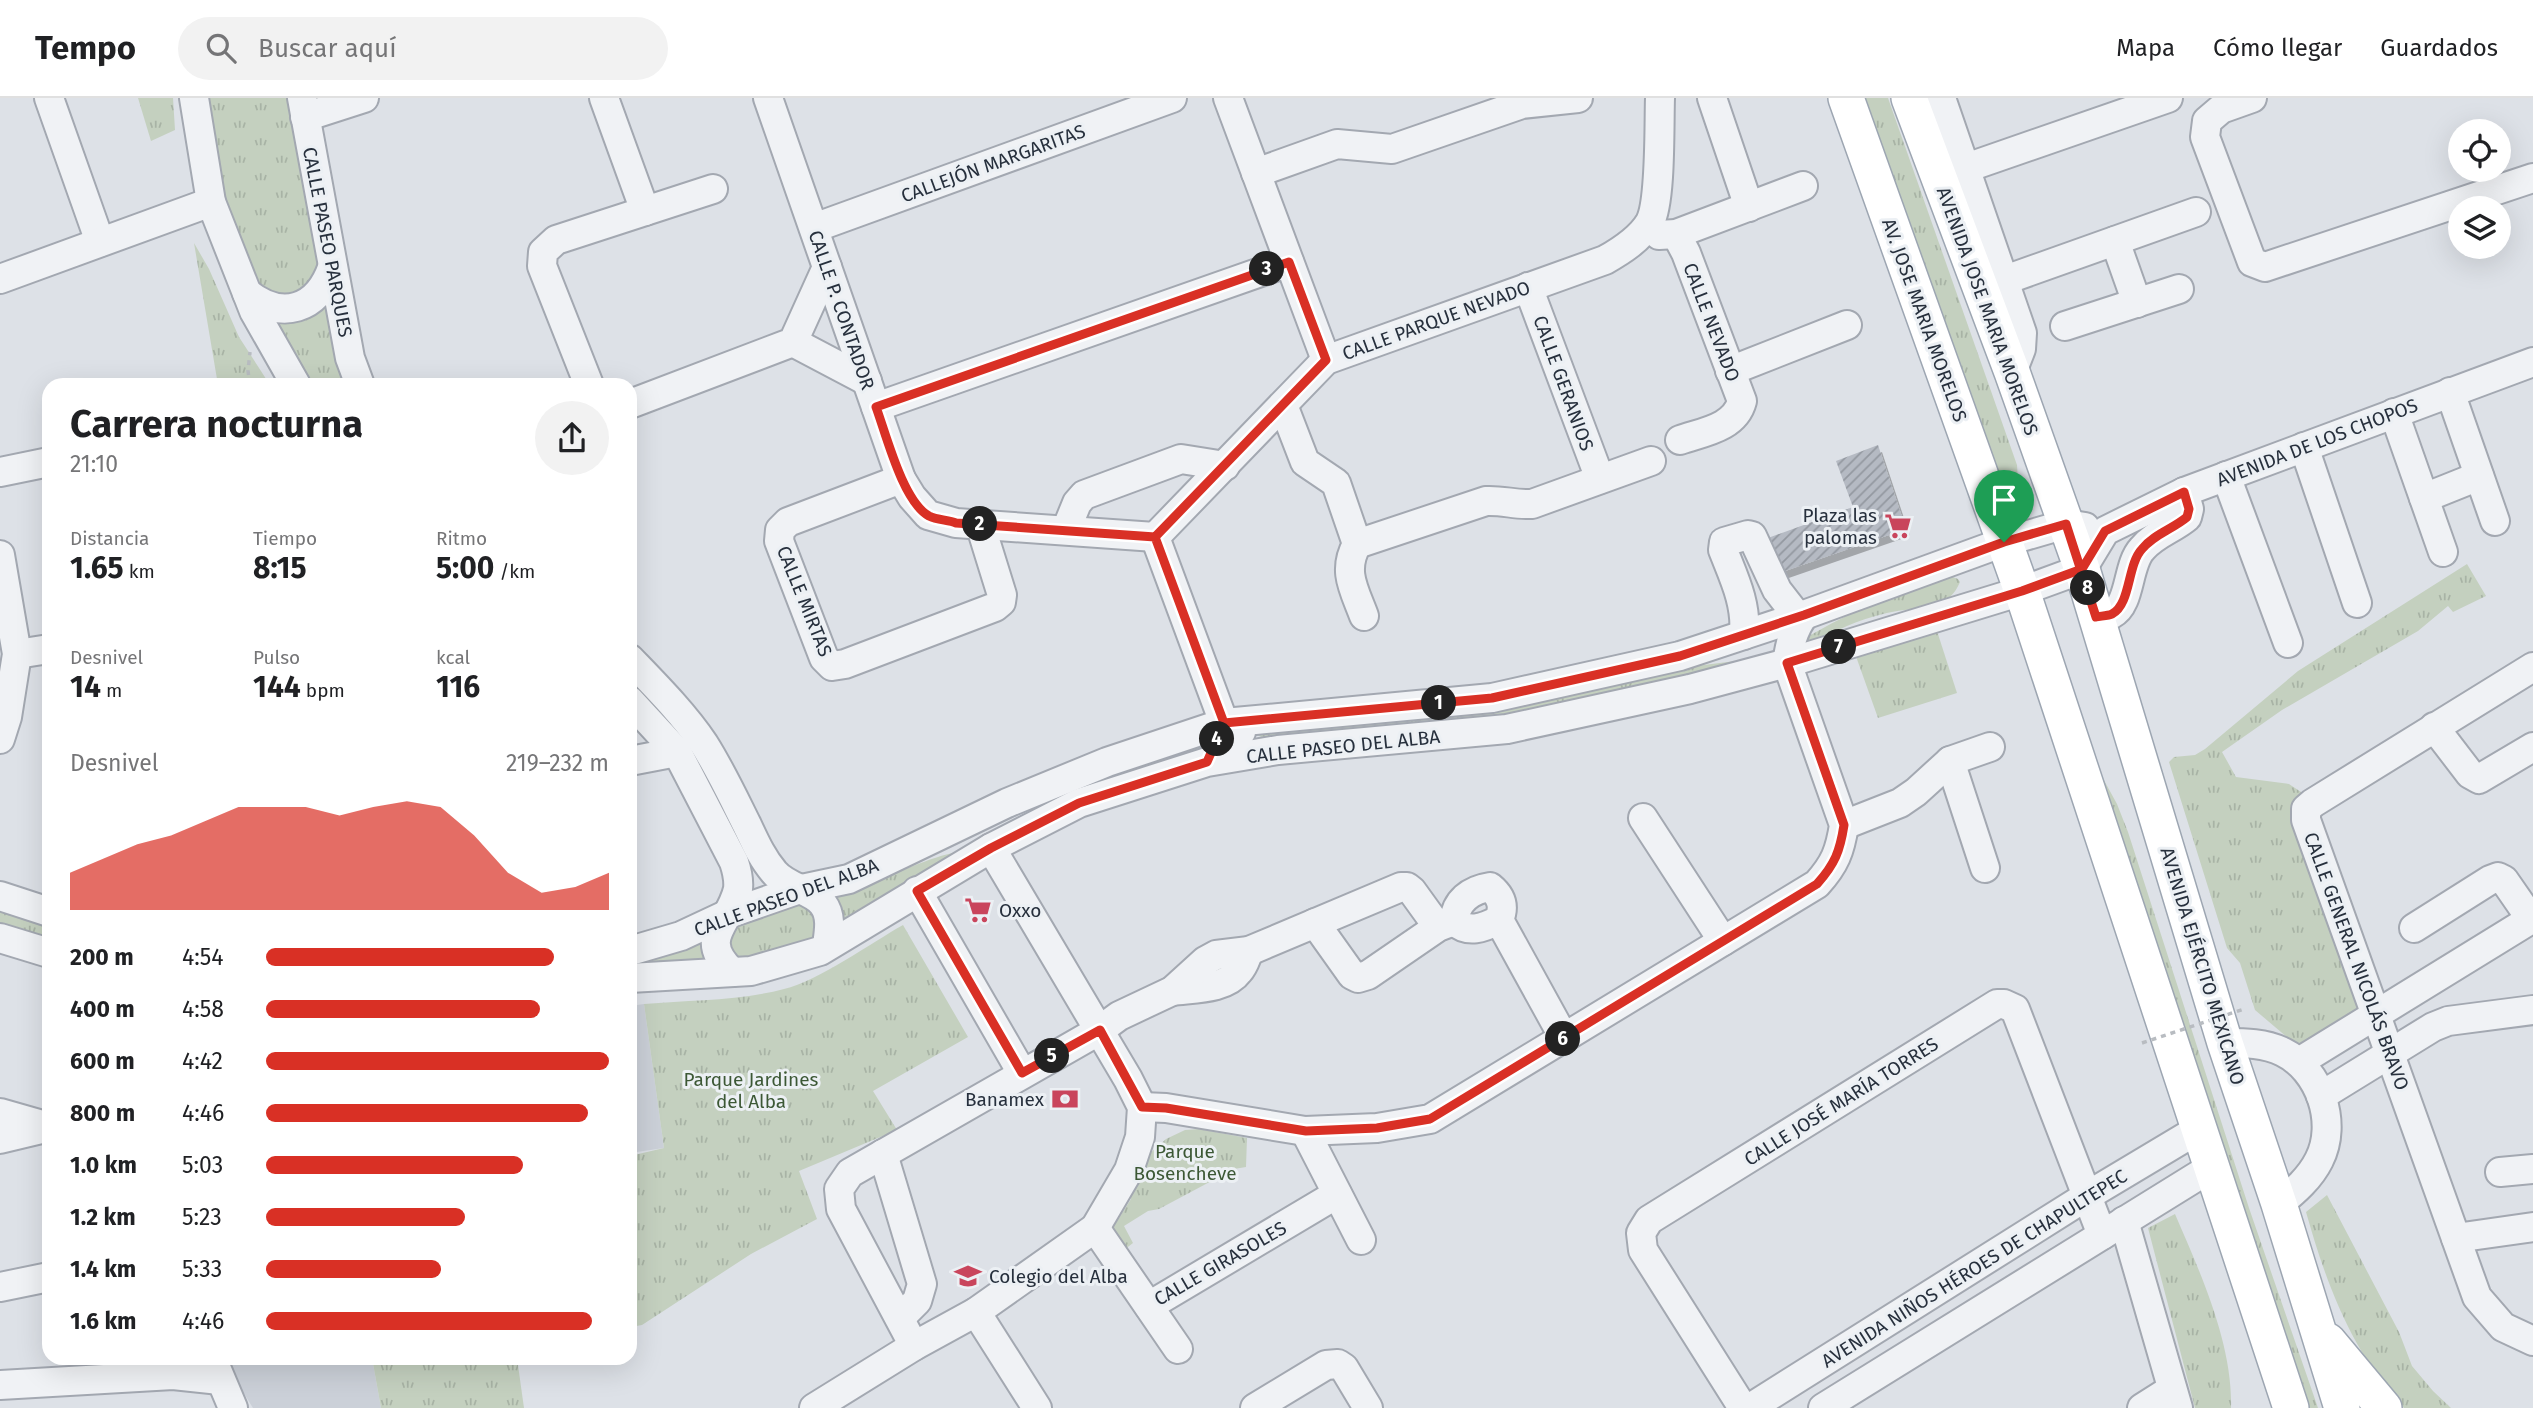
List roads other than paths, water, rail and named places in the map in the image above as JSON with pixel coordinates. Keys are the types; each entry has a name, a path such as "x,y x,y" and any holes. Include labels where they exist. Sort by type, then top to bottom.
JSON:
{"main road":[{"name":"AV. JOSE MARIA MORELOS","path":"1846,98 2004,542"},
{"name":"AVENIDA JOSE MARIA MORELOS","path":"1909,98 2066,524"},
{"name":"AVENIDA EJÉRCITO MEXICANO","path":"2066,524 2082,569 2225,1043 2279,1204 2342,1408"},
{"path":"2004,542 2291,1408"},
{"path":"2316,1327 2384,1408"},
{"path":"2267,1335 2270,1408"}],"street":[{"path":"49,98 100,242"},
{"path":"194,98 211,202 254,312 292,378"},
{"path":"303,108 364,98"},
{"path":"604,98 645,211"},
{"name":"CALLE P. CONTADOR","path":"768,98 901,478 912,498 928,515 956,523 980,524"},
{"name":"CALLEJÓN MARGARITAS","path":"814,228 1172,98"},
{"path":"1228,98 1326,360"},
{"path":"1256,173 1337,144 1392,149 1522,104 1578,98"},
{"name":"CALLE PARQUE NEVADO","path":"1155,537 1326,360 1605,260 1622,251 1650,222 1656,203 1660,98"},
{"path":"1712,98 1749,207"},
{"path":"1941,98 2022,333 2021,349 2012,372"},
{"path":"1966,168 2168,98"},
{"path":"2252,98 2221,109 2207,121 2205,137 2252,262 2265,267 2533,178"},
{"name":"CALLE PASEO PARQUES","path":"303,108 350,358 357,378"},
{"path":"1639,235 1676,234 1804,186"},
{"path":"586,378 542,266 543,252 556,240 713,189"},
{"path":"0,279 211,202"},
{"path":"2005,280 2196,212"},
{"name":"CALLE NEVADO","path":"1676,234 1686,253 1742,401 1739,411 1730,422 1680,440"},
{"path":"2115,241 2137,303"},
{"path":"793,342 872,394 1289,262"},
{"path":"637,401 793,342 827,267"},
{"path":"247,293 259,303 274,308 297,306 317,295 327,283 332,268"},
{"name":"CALLE GERANIOS","path":"1528,287 1600,479"},
{"path":"2065,326 2179,289"},
{"path":"1730,371 1847,325"},
{"name":"AVENIDA DE LOS CHOPOS","path":"2105,531 2184,492 2533,362"},
{"path":"2450,392 2495,521"},
{"path":"1283,405 1306,462 1336,483 1357,544"},
{"path":"2394,413 2444,552"},
{"path":"2304,447 2357,603"},
{"path":"1066,530 1077,503 1084,495 1181,459 1225,466"},
{"path":"1364,616 1348,571 1350,556 1357,544 1486,501 1532,504 1651,461"},
{"path":"0,471 42,463"},
{"path":"2226,476 2288,643"},
{"path":"2424,498 2479,476"},
{"name":"CALLE MIRTAS","path":"901,478 788,522 780,530 779,541 824,658 832,666 845,664 982,612 1001,602 1002,595 980,524"},
{"path":"2096,617 2112,614 2120,607 2130,571 2140,551 2156,536 2187,517 2189,509 2184,492"},
{"path":"980,524 1155,537 1224,723 1278,750"},
{"path":"2066,524 2105,531 2082,569"},
{"name":"CALLE PASEO DEL ALBA","path":"637,949 681,936 728,914 797,890 849,879 1007,803 1107,762 1224,723 1492,698 1680,656 1792,619 2004,542 2066,524"},
{"path":"1142,1107 1166,1108 1306,1131 1377,1128 1430,1119 1817,884 1832,868 1841,845 1844,825 1787,663 1795,627 1752,536 1724,542 1723,550 1746,617 1732,639 1787,663"},
{"path":"0,555 6,622 17,654 2,724"},
{"name":"CALLE PASEO DEL ALBA","path":"637,978 751,971 820,951 991,848 1079,803 1207,762 1278,750 1507,729 1787,663 2022,591 2082,569"},
{"path":"1758,588 1792,619"},
{"path":"17,654 42,650"},
{"path":"637,666 672,702 705,745 761,854 775,874 797,890 811,894 822,902 830,927 827,945"},
{"name":"CALLE GENERAL NICOLÁS BRAVO","path":"2533,667 2306,809 2306,820 2477,1297 2503,1327 2533,1341"},
{"path":"637,709 677,752 734,862 738,874 738,889 728,914 717,931 716,944 719,959 732,972"},
{"path":"1207,762 1224,723"},
{"path":"2434,727 2470,774 2479,779 2533,747"},
{"path":"1844,825 1900,803 1950,761 1990,747"},
{"path":"637,760 677,752"},
{"path":"1950,761 1985,868"},
{"path":"991,848 1007,803"},
{"path":"1643,818 1723,941"},
{"path":"925,842 991,848"},
{"path":"826,1405 914,1346 976,1312 1095,1227 1129,1170 1140,1137 1142,1107 1100,1030 991,848"},
{"path":"2299,1062 2532,918 2504,880 2498,877 2414,928"},
{"path":"914,1346 841,1209 839,1189 850,1172 1100,1030 1119,1016 1172,991 1205,961 1216,955 1249,951 1401,887 1412,891 1446,924"},
{"path":"1315,923 1352,975 1358,978 1368,975 1446,924 1460,902 1469,894 1490,887 1498,893 1502,902 1503,910 1499,920 1564,1038"},
{"path":"917,891 1022,1073"},
{"path":"0,896 42,910"},
{"path":"0,938 42,951"},
{"name":"CALLE JOSÉ MARÍA TORRES","path":"1742,1408 1643,1250 1641,1233 1649,1220 1997,1004 2015,1009 2087,1196 2113,1228 2175,1399"},
{"path":"2321,1096 2433,1027 2448,1021 2533,1010"},
{"path":"2225,1043 2263,1045 2284,1052 2299,1062 2321,1096 2325,1108 2325,1146 2318,1163 2300,1187 2279,1204"},
{"path":"0,1113 42,1125"},
{"path":"0,1139 42,1129"},
{"name":"AVENIDA NIÑOS HÉROES DE CHAPULTEPEC","path":"1750,1408 2087,1196 2199,1129"},
{"path":"1306,1131 1361,1240"},
{"path":"883,1154 922,1284 917,1301 900,1318"},
{"name":"AVENIDA NIÑOS HÉROES DE CHAPULTEPEC","path":"1824,1408 2212,1167"},
{"path":"2500,1172 2533,1169"},
{"name":"CALLE GIRASOLES","path":"1095,1227 1149,1306 1337,1194"},
{"path":"2456,1238 2533,1227"},
{"path":"0,1287 42,1278"},
{"path":"1149,1306 1178,1349"},
{"path":"976,1312 1037,1408"},
{"path":"1847,1349 1867,1380"},
{"path":"1255,1408 1326,1365 1338,1364 1344,1368 1368,1408"},
{"path":"100,1378 118,1365"},
{"path":"0,1385 173,1375 216,1369 233,1408"},
{"path":"2142,1408 2175,1399"}],"place":[{"name":"Plaza las palomas","path":"1898,526"},
{"name":"Oxxo","path":"978,910"},
{"name":"Banamex","path":"1065,1099"},
{"name":"Colegio del Alba","path":"968,1276"}],"park label":[{"name":"Parque Jardines del Alba","path":"751,1090"},
{"name":"Parque Bosencheve","path":"1185,1162"}]}
